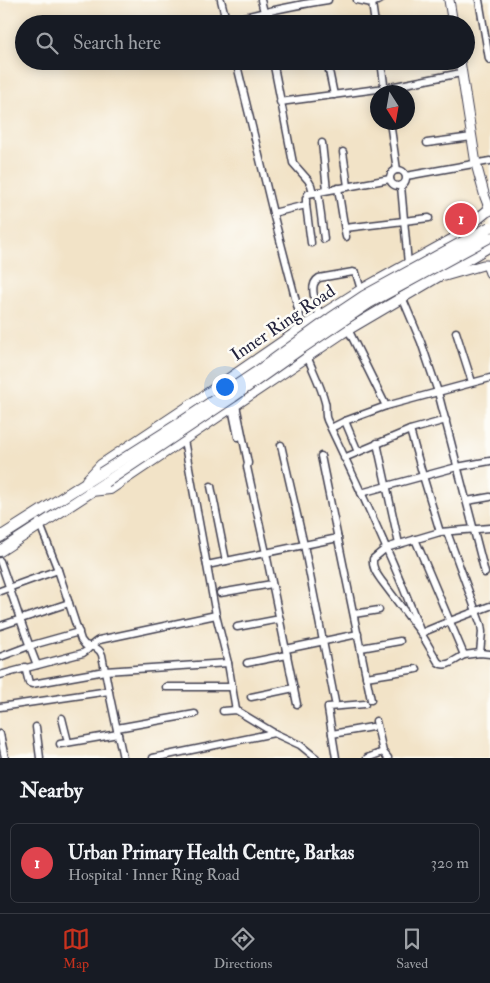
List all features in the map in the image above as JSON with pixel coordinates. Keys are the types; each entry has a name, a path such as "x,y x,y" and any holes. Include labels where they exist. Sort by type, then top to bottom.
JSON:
{"main road":[{"path":"449,0 452,15"},
{"path":"461,72 476,164 490,210"},
{"name":"Inner Ring Road","path":"0,538 38,519 88,487 101,464 320,316 361,290 453,240 490,210"},
{"path":"88,487 364,296 490,227"},
{"path":"103,477 234,397 369,303 490,237"},
{"name":"Inner Ring Road","path":"88,487 110,489 348,329 490,246"},
{"path":"398,270 408,293 420,290 447,274 478,265 487,265 490,272"},
{"name":"Inner Ring Road","path":"0,550 38,519"}],"street":[{"path":"221,0 225,15"},
{"path":"261,0 264,15"},
{"path":"254,15 328,0"},
{"path":"357,0 372,2 380,0"},
{"path":"479,0 490,60"},
{"path":"372,2 374,15"},
{"path":"238,70 302,328"},
{"path":"275,70 293,163 308,180 316,193 324,239"},
{"path":"329,70 334,95"},
{"path":"382,70 384,85"},
{"path":"406,85 461,72"},
{"path":"280,102 370,91"},
{"path":"391,130 397,170"},
{"path":"427,143 472,137"},
{"path":"322,143 327,190"},
{"path":"343,152 348,186"},
{"path":"406,176 490,161"},
{"path":"397,170 402,171 406,176 405,183 402,186 408,264"},
{"path":"390,179 393,172 397,170"},
{"path":"311,243 306,205 307,195 390,179"},
{"path":"390,179 394,185 402,186"},
{"path":"338,188 346,237"},
{"path":"273,212 306,205"},
{"path":"345,228 429,218"},
{"path":"320,316 313,289 315,280 353,272 358,276 361,290"},
{"path":"408,293 421,342 446,420 486,573"},
{"path":"348,329 386,406"},
{"path":"456,332 472,382"},
{"path":"307,356 325,400 325,416 406,591 421,634"},
{"path":"331,428 386,406 490,378"},
{"path":"234,406 248,463 247,467 297,704"},
{"path":"344,458 410,430 446,420"},
{"path":"345,421 358,452"},
{"path":"410,430 432,502 481,625 480,653"},
{"path":"184,440 216,615 228,663 236,710"},
{"path":"377,443 399,544"},
{"path":"281,445 304,545 335,702"},
{"path":"321,456 361,648 368,702 328,707 336,758"},
{"path":"361,493 457,467 490,461"},
{"path":"211,486 226,560"},
{"path":"467,501 490,497"},
{"path":"38,519 58,570 83,644 101,650 124,758"},
{"path":"490,528 443,532 415,539 386,548 373,559 375,571 421,634 440,665 449,664 464,655 490,654"},
{"path":"207,565 338,538"},
{"path":"415,539 464,655"},
{"path":"0,561 37,666"},
{"path":"0,591 58,570"},
{"path":"220,593 272,584"},
{"path":"0,626 69,603"},
{"path":"421,634 490,606"},
{"path":"354,614 379,610"},
{"path":"0,675 83,653 98,640 216,615"},
{"path":"237,627 280,619"},
{"path":"0,657 29,646 79,632"},
{"path":"246,663 323,641 358,634"},
{"path":"361,648 400,641"},
{"path":"25,667 29,683 32,684 105,671 228,663"},
{"path":"366,677 417,669"},
{"path":"166,687 232,687"},
{"path":"251,697 294,688"},
{"path":"0,707 109,691"},
{"path":"222,711 236,710 274,733 300,745 316,758"},
{"path":"60,744 195,714"},
{"path":"62,718 68,742"},
{"path":"332,734 374,724 383,752 388,758"},
{"path":"36,727 40,758"},
{"path":"153,758 274,733"},
{"path":"0,734 5,758"},
{"path":"196,749 198,758"},
{"path":"367,758 383,752"}],"place":[{"name":"Urban Primary Health Centre, Barkas","path":"461,219"}]}
